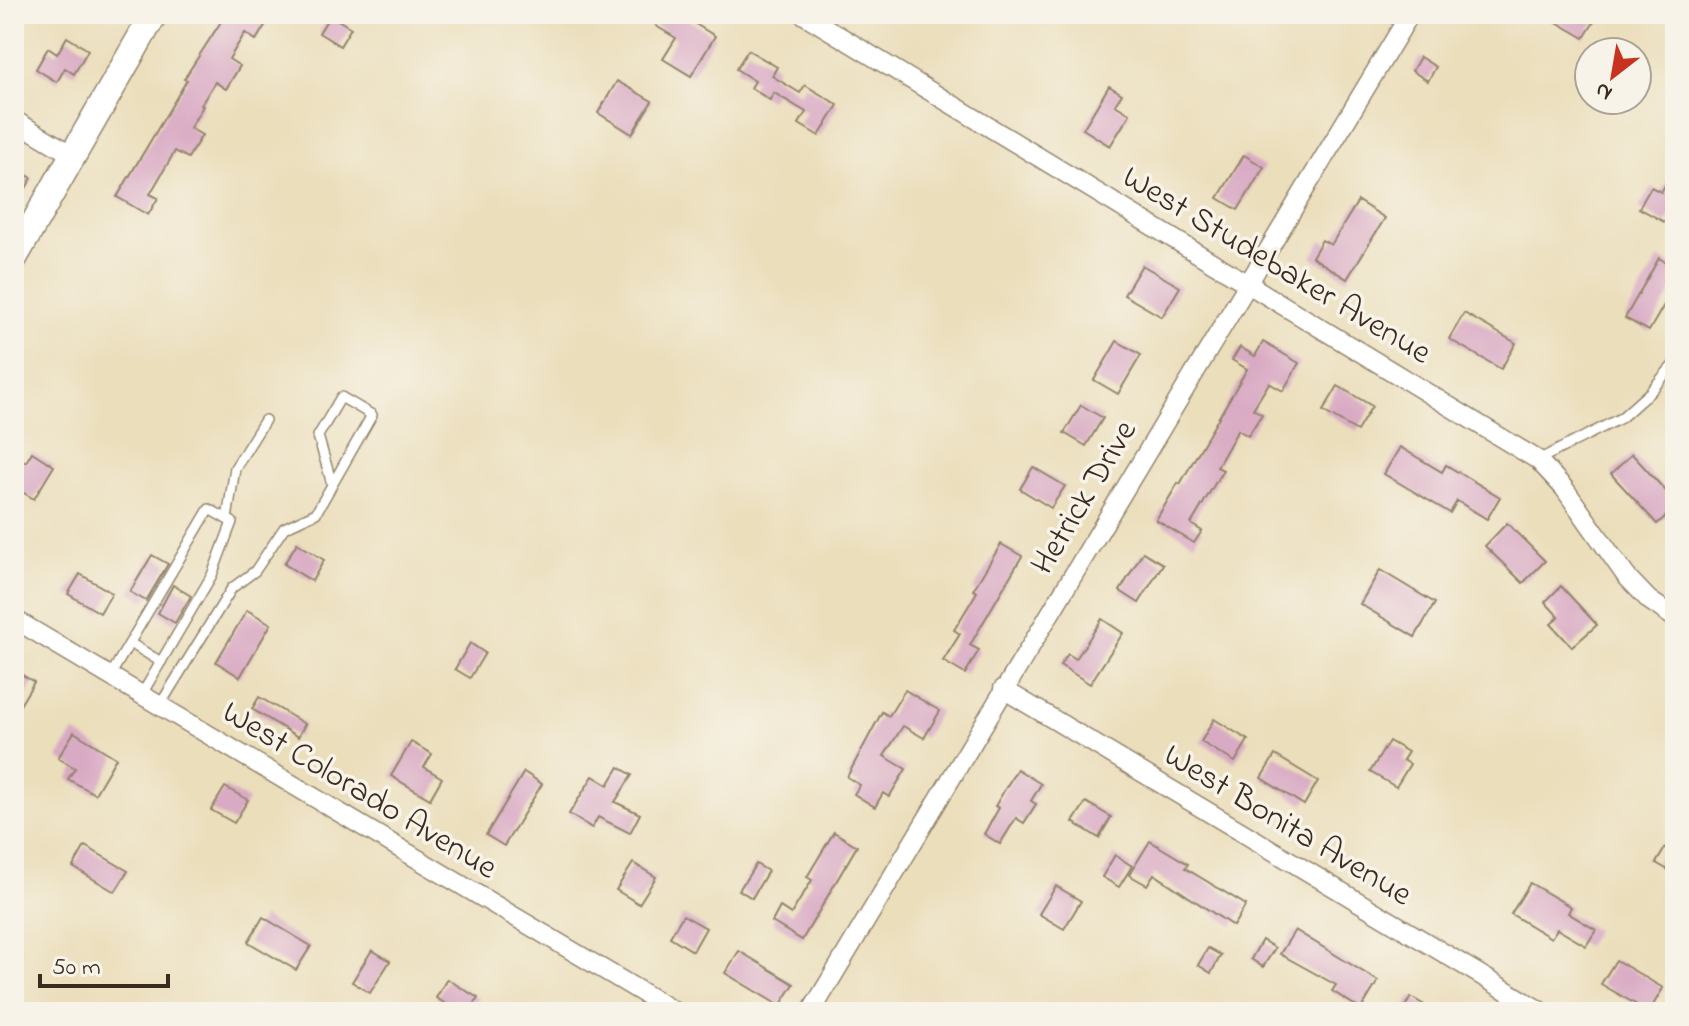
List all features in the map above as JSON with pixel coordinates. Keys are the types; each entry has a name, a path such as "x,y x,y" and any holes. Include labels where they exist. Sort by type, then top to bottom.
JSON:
{"street":[{"path":"14,258 154,14"},
{"name":"West Studebaker Avenue","path":"803,14 1538,460 1564,488 1626,576 1649,600 1675,618"},
{"name":"Hetrick Drive","path":"811,1012 1410,14"},
{"path":"14,120 71,154"},
{"name":"West Colorado Avenue","path":"14,619 675,1012"},
{"name":"West Bonita Avenue","path":"1003,689 1542,1012"}],"lane":[{"path":"1538,460 1621,418 1650,392 1675,363"},
{"path":"160,705 232,588 255,571 284,528 316,513 372,415 341,397 318,436 332,484"},
{"path":"227,519 235,468 265,420"},
{"path":"110,676 209,509 227,519 232,522 212,575 142,694"},
{"path":"130,643 161,662"}],"building":[{"path":"226,14 272,14 256,40 245,33 229,59 240,66 226,89 215,82 190,128 202,135 188,158 175,151 150,194 158,198 148,215 117,197 187,80 184,79"},
{"path":"663,14 679,14 715,36 691,76 663,59 676,38 656,26"},
{"path":"1543,14 1599,14 1585,36"},
{"path":"330,15 351,28 340,46 319,33"},
{"path":"67,37 88,50 74,74 65,68 57,82 36,69 48,48 57,54"},
{"path":"748,50 777,67 772,76 800,93 805,85 838,105 819,136 799,124 806,112 774,93 770,100 751,88 755,81 736,69"},
{"path":"1420,57 1436,67 1428,81 1412,71"},
{"path":"617,81 652,101 632,134 598,113"},
{"path":"1109,86 1122,94 1115,105 1130,114 1110,146 1083,129"},
{"path":"1244,155 1264,167 1238,210 1218,198"},
{"path":"14,168 32,178 14,208"},
{"path":"1675,169 1675,207 1666,223 1639,208 1651,187 1661,192"},
{"path":"1358,201 1385,218 1347,279 1312,257 1322,240 1331,245"},
{"path":"1659,258 1675,268 1675,286 1649,331 1625,318"},
{"path":"1142,265 1180,287 1162,317 1124,295"},
{"path":"1464,313 1516,343 1501,369 1449,339"},
{"path":"1117,341 1141,355 1118,394 1094,380"},
{"path":"1263,342 1299,363 1283,391 1269,383 1253,409 1262,414 1248,436 1238,430 1217,467 1223,470 1191,524 1202,531 1194,543 1156,520 1247,369 1232,360 1240,347 1255,356"},
{"path":"1338,386 1372,406 1357,431 1323,411"},
{"path":"1081,405 1103,418 1086,446 1064,433"},
{"path":"1400,447 1442,472 1446,465 1500,497 1487,519 1457,501 1450,513 1384,474"},
{"path":"32,452 54,466 34,499 14,487 14,455 26,462"},
{"path":"1632,454 1675,501 1675,508 1657,524 1611,474"},
{"path":"1033,467 1065,486 1051,508 1020,489"},
{"path":"1507,523 1545,561 1523,583 1485,546"},
{"path":"297,543 324,560 312,581 284,564"},
{"path":"1001,544 1022,556 970,645 979,650 965,674 943,661 960,634 954,630 977,592 973,590"},
{"path":"1143,552 1163,564 1139,603 1120,591"},
{"path":"152,555 168,564 146,601 130,592"},
{"path":"1380,570 1435,603 1415,637 1360,604"},
{"path":"80,574 112,593 100,613 68,594"},
{"path":"173,585 191,596 175,623 158,613"},
{"path":"1561,586 1597,625 1572,647 1551,624 1559,617 1545,602"},
{"path":"247,610 271,624 240,677 216,662"},
{"path":"1102,619 1123,633 1090,684 1060,665 1068,654 1076,659"},
{"path":"470,643 485,653 470,678 455,669"},
{"path":"14,670 34,682 14,715"},
{"path":"905,690 940,711 924,738 903,726 884,756 906,769 889,797 883,793 875,807 854,794 860,785 847,777 882,712 889,716"},
{"path":"259,697 305,724 298,737 252,709"},
{"path":"1214,719 1248,740 1235,762 1201,742"},
{"path":"74,732 116,758 95,794 68,779 75,768 58,758"},
{"path":"1389,741 1408,752 1403,760 1410,764 1396,787 1370,772"},
{"path":"411,742 432,754 424,767 442,778 430,799 391,776"},
{"path":"1275,755 1318,781 1304,805 1261,778"},
{"path":"619,767 632,775 615,802 640,814 630,833 598,817 592,828 569,814 593,776 608,785"},
{"path":"1017,769 1041,784 1031,801 1036,804 1024,823 1016,818 1000,844 984,834 999,808 995,806"},
{"path":"524,772 542,784 504,846 486,835"},
{"path":"225,787 248,800 234,823 211,810"},
{"path":"1086,802 1111,817 1099,838 1073,822"},
{"path":"834,832 857,846 802,940 772,922 780,907 791,914 812,880 807,877"},
{"path":"1675,832 1675,874 1656,863"},
{"path":"1150,841 1188,864 1185,868 1246,905 1233,926 1154,874 1147,885 1129,875"},
{"path":"85,846 128,871 115,892 73,867"},
{"path":"1115,855 1132,866 1119,887 1102,877"},
{"path":"633,863 656,877 639,904 616,890"},
{"path":"756,864 768,871 752,898 739,890"},
{"path":"1530,883 1571,907 1568,913 1596,930 1586,946 1557,929 1551,938 1511,914"},
{"path":"1056,886 1081,901 1064,929 1039,914"},
{"path":"683,915 706,928 693,951 670,937"},
{"path":"263,917 311,946 296,970 248,942"},
{"path":"1295,930 1378,981 1361,1009 1332,991 1336,985 1280,954"},
{"path":"1262,940 1275,948 1263,967 1251,959"},
{"path":"1208,948 1221,955 1211,973 1198,965"},
{"path":"372,950 390,961 370,993 352,982"},
{"path":"739,951 794,984 780,1006 725,973"},
{"path":"1616,960 1663,988 1649,1012 1601,984"},
{"path":"447,979 478,998 470,1012 460,1012 436,998"},
{"path":"1411,997 1436,1012 1402,1012"}]}
